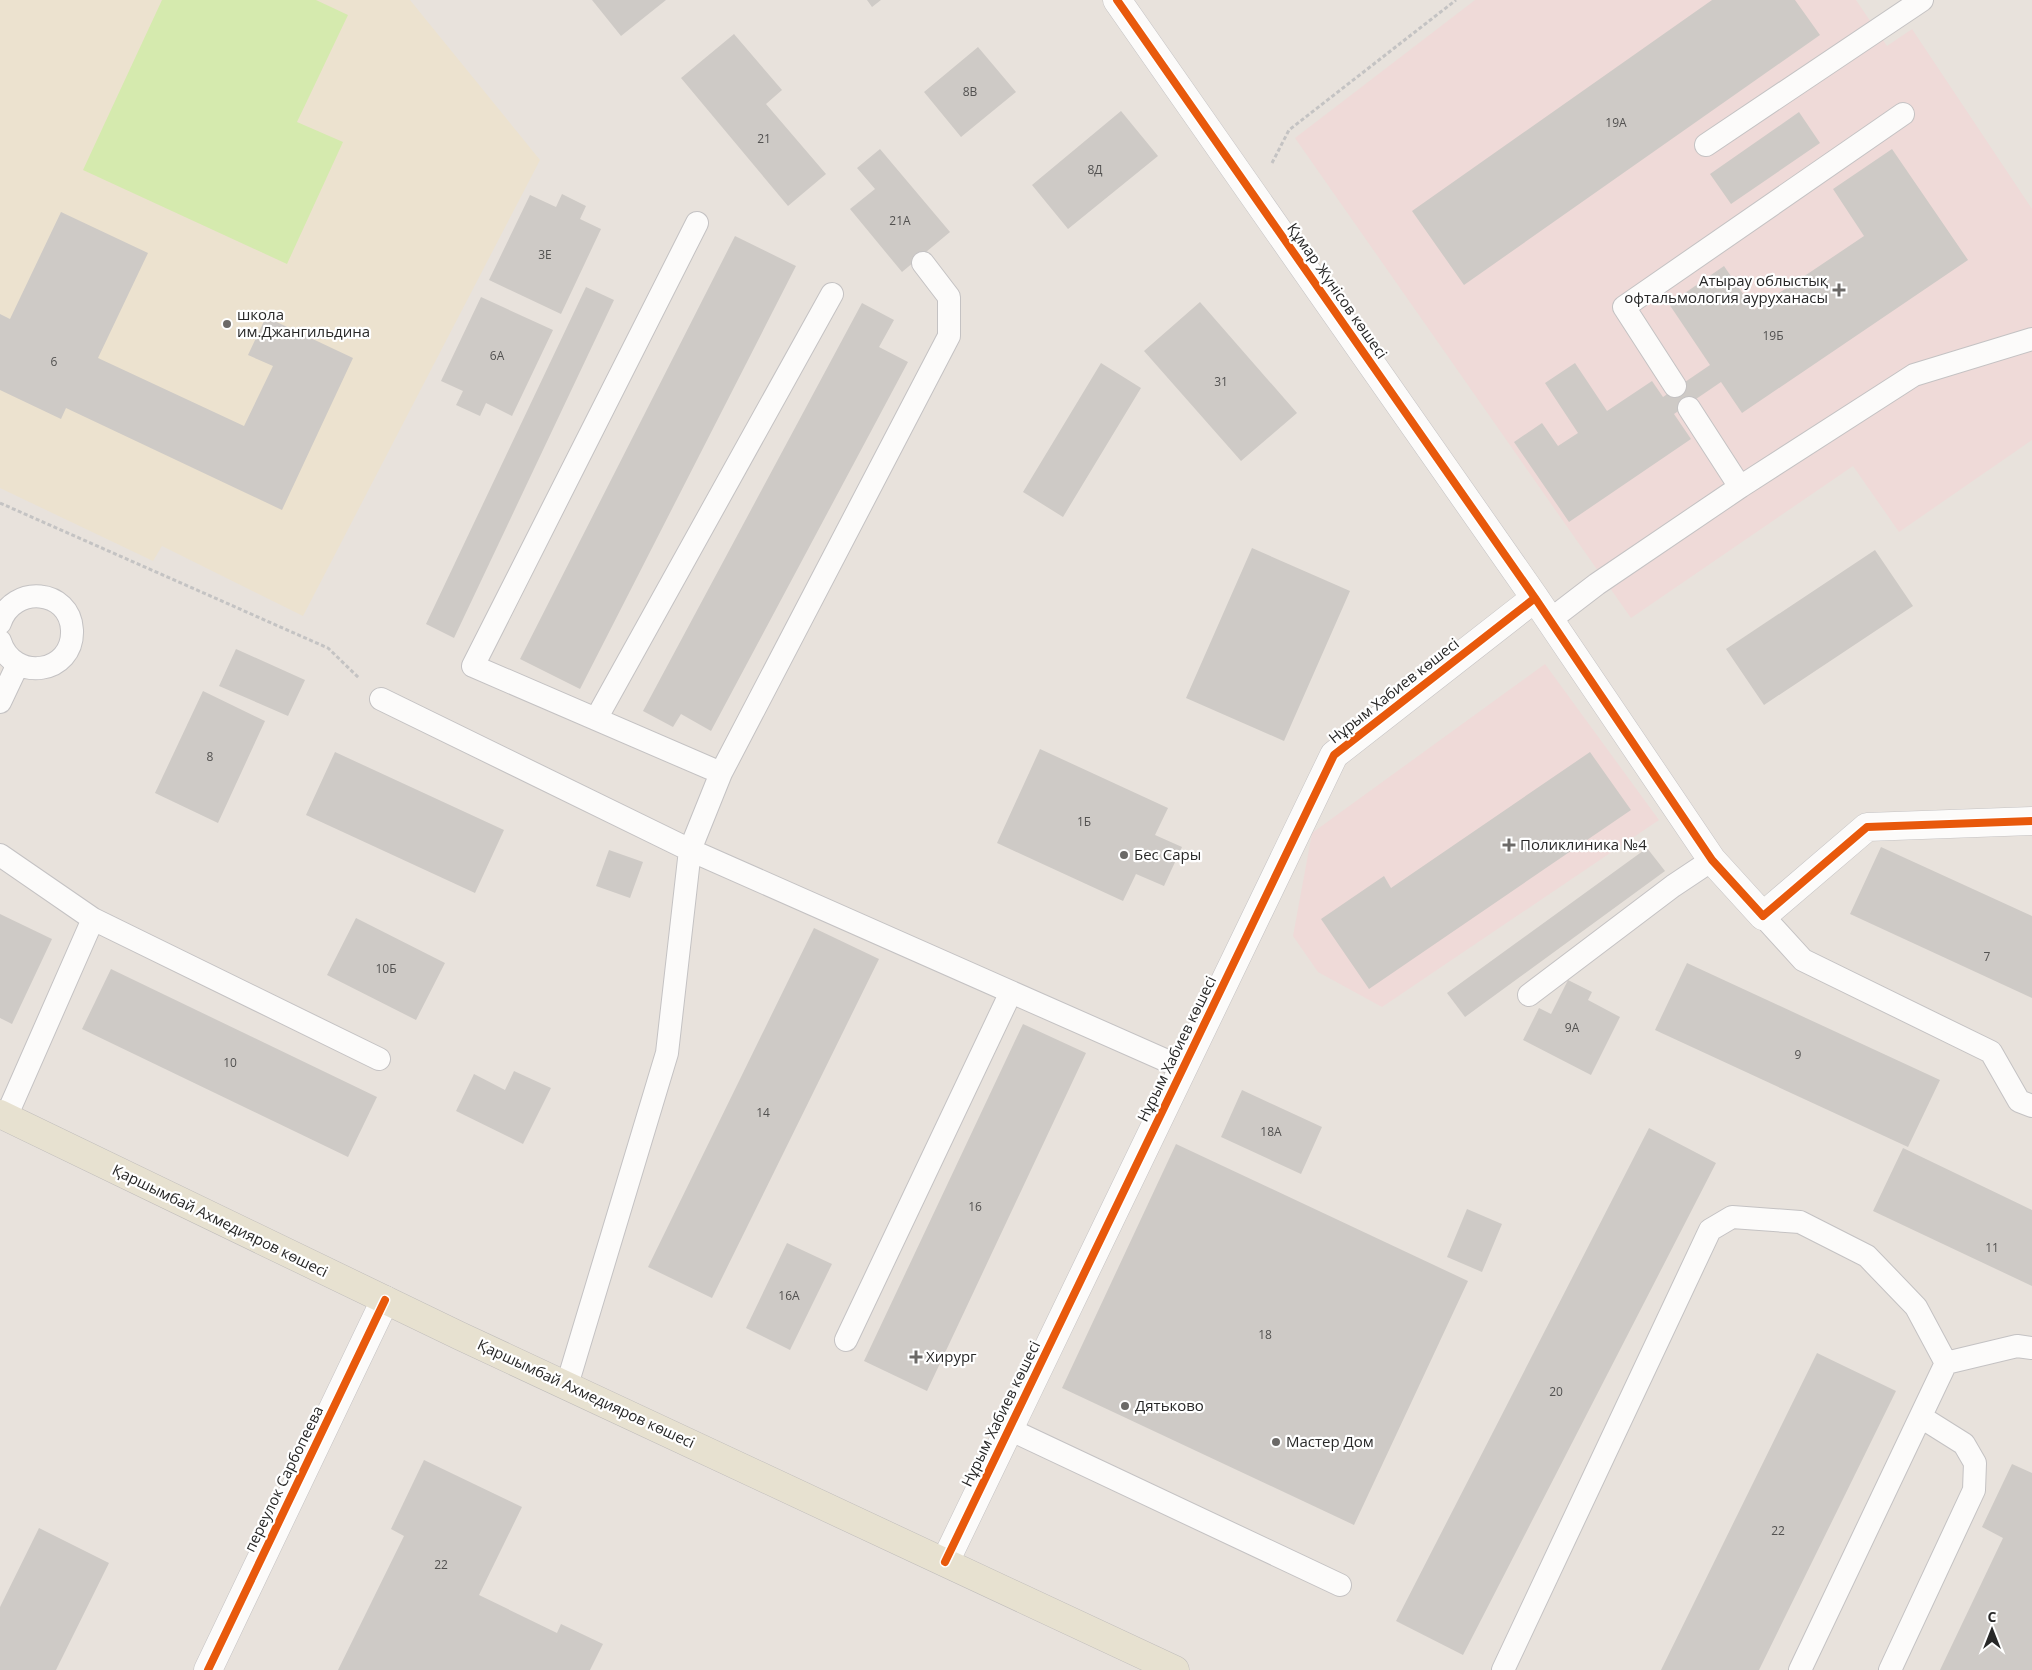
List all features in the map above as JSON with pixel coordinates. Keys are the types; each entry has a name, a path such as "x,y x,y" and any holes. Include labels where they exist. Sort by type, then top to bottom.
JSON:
{"main road":[{"name":"Қаршымбай Ахмедияров көшесі","path":"3,1116 385,1300 1175,1670"}],"street":[{"name":"Құмар Жүнісов көшесі","path":"1117,0 1542,609"},
{"path":"1542,609 1712,860 1763,916 1867,826 2032,821"},
{"name":"Нұрым Хабиев көшесі","path":"945,1562 1334,755 1542,609"},
{"name":"переулок Сарбопеева","path":"208,1670 385,1300"}],"lane":[{"path":"1706,145 1922,0"},
{"path":"1675,386 1624,307 1903,114"},
{"path":"697,223 473,666 721,773"},
{"path":"567,1385 667,1053 690,850 721,773 949,336 949,297 923,263"},
{"path":"596,719 832,294"},
{"path":"1542,609 1597,584 1740,487 1914,375 2032,339"},
{"path":"1689,408 1740,487"},
{"path":"0,623 10,606 20,599 31,596 43,596 53,600 63,608 70,619 72,631 70,644 64,655 54,664 43,668 30,669 18,664 9,658 2,648 0,641"},
{"path":"0,702 18,664"},
{"path":"381,699 690,850 1183,1068"},
{"path":"0,855 93,919 379,1059"},
{"path":"1529,996 1673,886 1712,860"},
{"path":"1763,916 1803,960 1991,1052 2019,1101 2032,1106"},
{"path":"3,1116 93,919"},
{"path":"846,1340 1011,992"},
{"path":"1503,1670 1710,1230 1732,1217 1800,1222 1867,1256 1916,1307 1946,1363"},
{"path":"1946,1363 2017,1346 2032,1348"},
{"path":"1800,1670 1946,1363"},
{"path":"1890,1670 1974,1490 1975,1463 1964,1444 1921,1417"},
{"path":"1009,1429 1340,1585"}],"path":[{"path":"1246,186 1273,163 1289,130 1456,0"},
{"path":"0,503 328,648 381,699"}],"shaded area":[{"name":"школа им.Джангильдина","path":"0,0 410,0 540,160 303,616 162,546 153,561 0,488"},
{"path":"1475,0 1856,0 1887,46 1912,29 2032,209 2032,440 1899,532 1853,466 1631,618 1295,138"},
{"path":"1545,664 1659,820 1382,1007 1318,972 1293,936 1312,833"}],"green space":[{"path":"162,0 316,0 348,15 297,122 343,142 287,264 83,170"}],"building":[{"path":"592,0 666,0 621,36"},
{"path":"867,0 881,0 872,7"},
{"path":"1712,0 1795,0 1820,35 1464,285 1412,211"},
{"path":"734,34 782,90 766,104 826,174 788,206 681,78"},
{"path":"978,47 1016,92 961,137 924,92"},
{"path":"1121,111 1158,156 1068,229 1032,185"},
{"path":"1799,112 1820,143 1731,204 1710,174"},
{"path":"880,149 950,232 902,272 850,209 875,189 857,168"},
{"path":"1892,149 1968,260 1742,413 1721,382 1674,414 1691,439 1569,522 1514,442 1542,423 1558,446 1578,433 1545,383 1575,363 1607,411 1652,381 1663,397 1710,365 1669,304 1724,266 1754,310 1864,236 1833,189"},
{"path":"562,194 586,206 580,219 601,229 561,314 489,280 530,195 556,207"},
{"path":"61,212 148,253 98,358 244,426 273,366 248,355 266,317 353,358 282,510 66,408 61,419 0,390 0,314 10,319"},
{"path":"735,236 796,266 580,689 520,659"},
{"path":"586,287 614,300 454,638 426,624"},
{"path":"481,297 553,330 512,416 486,403 480,416 456,405 463,391 441,381"},
{"path":"1200,302 1297,413 1241,461 1144,351"},
{"path":"862,303 894,320 879,347 908,362 711,731 681,714 673,727 643,711"},
{"path":"1101,363 1141,388 1063,517 1023,492"},
{"path":"1252,548 1350,591 1284,741 1186,698"},
{"path":"1875,550 1913,606 1764,705 1726,649"},
{"path":"236,649 305,680 288,716 219,686"},
{"path":"203,691 265,721 218,823 155,793"},
{"path":"1040,749 1168,808 1155,835 1182,847 1164,886 1136,874 1123,901 997,843"},
{"path":"335,752 504,830 475,893 306,815"},
{"path":"1590,752 1631,810 1369,989 1321,919 1384,876 1391,888"},
{"path":"1881,847 2032,916 2032,998 1850,914"},
{"path":"1647,848 1665,871 1465,1017 1447,993"},
{"path":"609,850 643,862 630,898 596,886"},
{"path":"0,914 52,939 12,1024 0,1018"},
{"path":"356,918 445,963 416,1020 327,975"},
{"path":"814,928 879,959 712,1298 648,1267"},
{"path":"1687,963 1940,1080 1908,1147 1655,1030"},
{"path":"111,969 377,1097 348,1157 82,1029"},
{"path":"1568,980 1592,992 1588,1000 1620,1017 1591,1075 1523,1040 1539,1008 1551,1014"},
{"path":"1023,1024 1086,1053 927,1391 864,1361"},
{"path":"514,1071 551,1088 523,1144 456,1111 474,1074 505,1090"},
{"path":"1242,1090 1322,1127 1301,1174 1221,1137"},
{"path":"1649,1128 1716,1163 1463,1655 1396,1621"},
{"path":"1176,1144 1468,1281 1354,1525 1062,1388"},
{"path":"1903,1148 2032,1210 2032,1286 1873,1211"},
{"path":"1467,1209 1502,1224 1482,1272 1447,1257"},
{"path":"787,1243 832,1264 790,1350 746,1328"},
{"path":"1817,1353 1896,1391 1759,1670 1661,1670"},
{"path":"424,1460 522,1507 479,1595 557,1633 561,1624 603,1644 590,1670 338,1670 404,1536 391,1529"},
{"path":"2012,1464 2032,1473 2032,1670 1940,1670 2003,1538 1982,1527"},
{"path":"39,1528 109,1563 56,1670 0,1670 0,1607"}],"cycle path":[{"path":"1117,0 1535,598"},
{"path":"945,1562 1334,755 1535,598 1712,860 1763,916 1867,827 2032,821"},
{"path":"208,1670 385,1300"}],"place":[{"name":"Атырау облыстық офтальмология ауруханасы","path":"1839,290"},
{"name":"школа им.Джангильдина","path":"227,324"},
{"name":"Поликлиника №4","path":"1509,845"},
{"name":"Бес Сары","path":"1124,855"},
{"name":"Хирург","path":"916,1357"},
{"name":"Дятьково","path":"1125,1406"},
{"name":"Мастер Дом","path":"1276,1442"}]}
